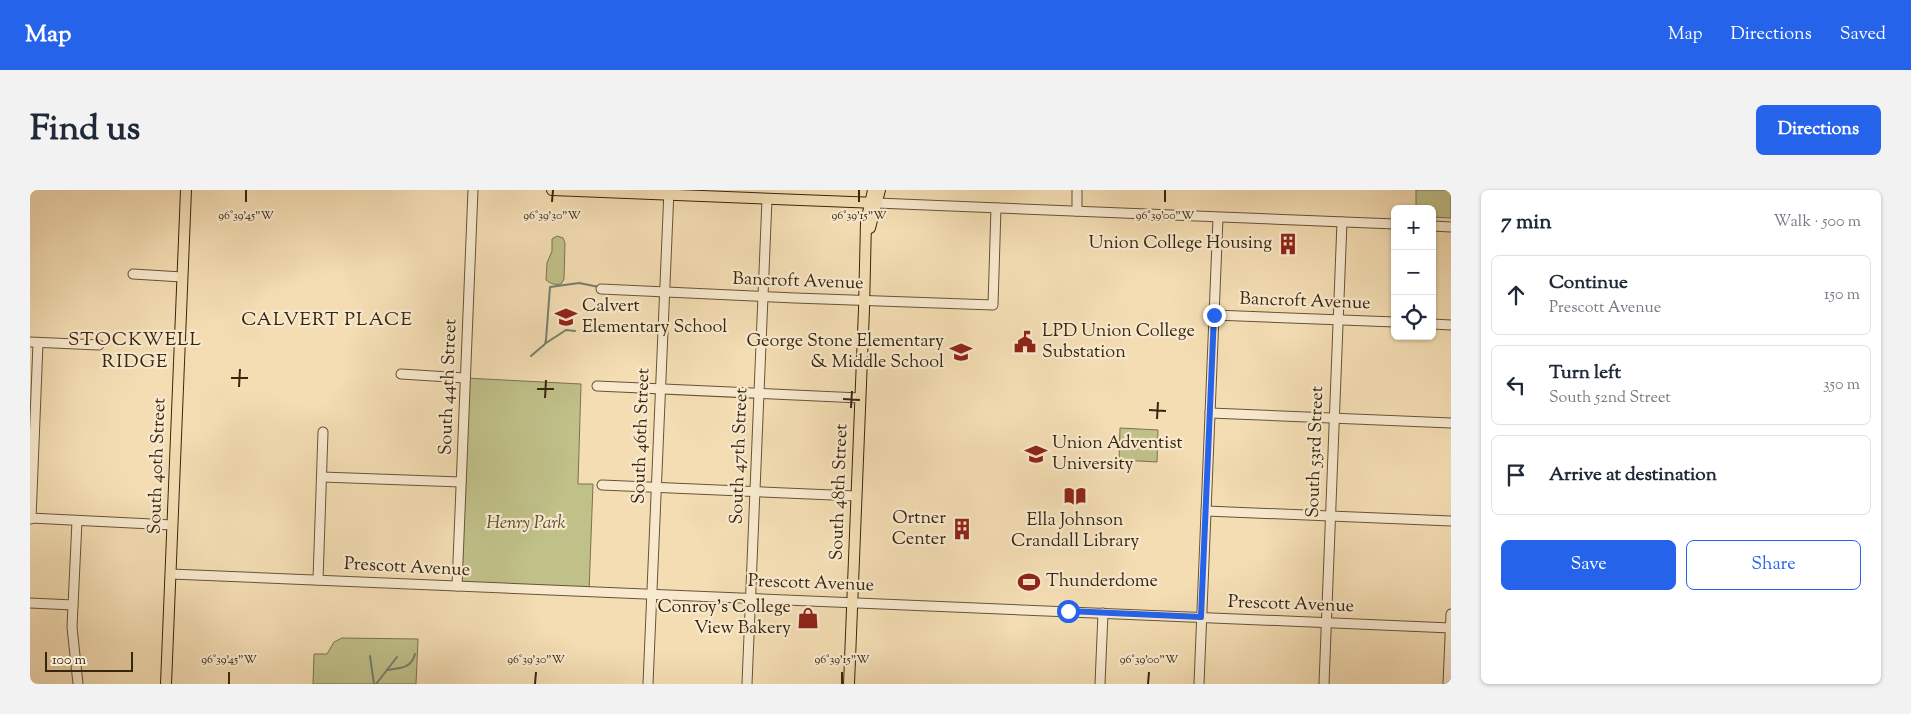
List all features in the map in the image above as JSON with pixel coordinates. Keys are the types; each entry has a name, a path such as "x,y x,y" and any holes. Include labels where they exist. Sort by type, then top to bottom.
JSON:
{"main road":[{"name":"South 40th Street","path":"166,684 186,190"},
{"path":"552,190 669,193 873,203"},
{"name":"South 48th Street","path":"849,684 867,241 873,203 873,190"},
{"name":"South 48th Street","path":"873,203 880,190"}],"street":[{"name":"South 44th Street","path":"457,586 473,190"},
{"path":"1076,211 1077,190"},
{"name":"South 46th Street","path":"648,684 669,193"},
{"name":"South 47th Street","path":"747,684 767,199"},
{"path":"873,203 1391,224"},
{"name":"Bancroft Avenue","path":"602,289 993,305 996,208"},
{"path":"1199,684 1218,218"},
{"name":"South 53rd Street","path":"1324,684 1342,222"},
{"path":"1436,226 1451,227"},
{"path":"134,274 182,277"},
{"name":"Bancroft Avenue","path":"1214,315 1391,322"},
{"path":"1436,324 1451,325"},
{"path":"99,345 34,342 30,518 172,525"},
{"path":"402,374 466,378"},
{"path":"597,386 860,398"},
{"path":"1210,413 1451,423"},
{"path":"318,580 324,432"},
{"path":"322,477 462,482"},
{"path":"602,485 856,496"},
{"path":"1206,511 1451,521"},
{"path":"77,521 72,627 78,684"},
{"name":"Prescott Avenue","path":"170,574 1451,628"},
{"path":"30,603 73,605"},
{"path":"1100,684 1103,613"},
{"path":"1448,684 1451,614"}],"green space":[{"path":"1416,190 1451,190 1451,218 1436,217 1436,205 1416,205"},
{"path":"557,236 563,238 565,243 564,279 561,284 551,283 546,280 547,263 552,251 552,239"},
{"name":"Henry Park","path":"465,378 581,384 578,484 593,484 589,592 457,586"},
{"path":"1120,428 1158,430 1157,462 1119,460"},
{"path":"342,638 418,639 416,684 313,684 314,654 327,654 334,642"}],"waterway":[{"path":"531,356 545,344 550,287 579,283 599,287"},
{"path":"546,343 566,330 575,331"},
{"path":"387,670 408,665 415,654"},
{"path":"370,656 374,684"},
{"path":"376,684 397,657"}],"place":[{"name":"Union College Housing","path":"1288,244"},
{"name":"Calvert Elementary School","path":"566,317"},
{"name":"LPD Union College Substation","path":"1025,342"},
{"name":"George Stone Elementary & Middle School","path":"961,352"},
{"name":"Union Adventist University","path":"1036,454"},
{"name":"Ella Johnson Crandall Library","path":"1075,496"},
{"name":"Ortner Center","path":"962,529"},
{"name":"Thunderdome","path":"1029,582"},
{"name":"Conroy's College View Bakery","path":"808,618"}],"district":[{"name":"CALVERT PLACE","path":"327,320"},
{"name":"STOCKWELL RIDGE","path":"135,351"}],"route":[{"path":"1068,611 1201,617 1214,315"}]}
